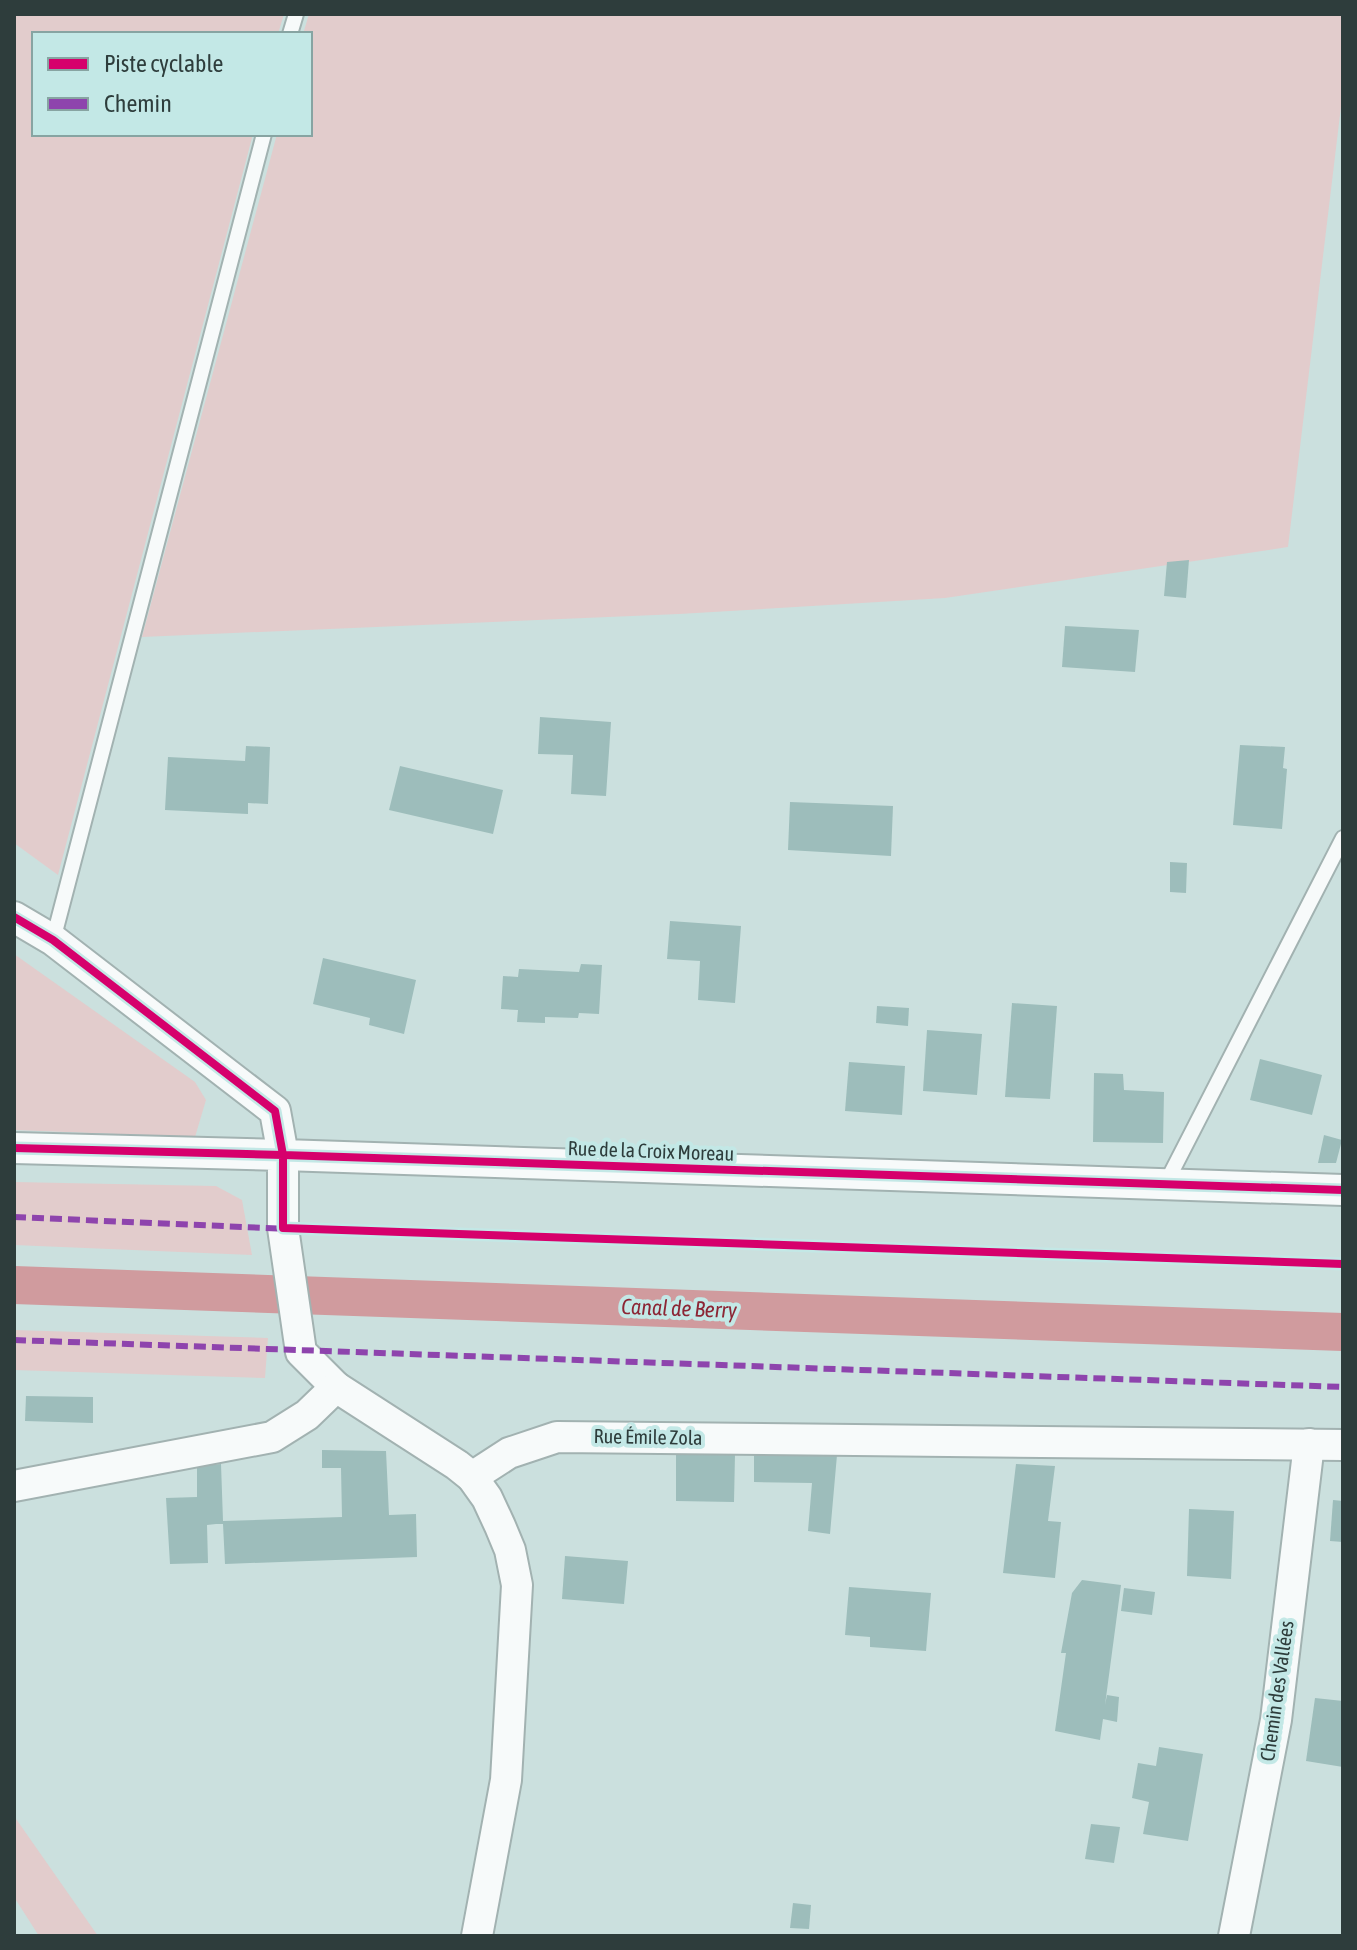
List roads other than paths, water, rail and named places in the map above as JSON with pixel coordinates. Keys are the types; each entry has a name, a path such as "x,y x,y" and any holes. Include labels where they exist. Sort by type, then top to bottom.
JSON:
{"street":[{"path":"14,917 53,940 275,1111 283,1155 283,1228 301,1352 336,1387 472,1477 487,1498 500,1526 510,1550 517,1585 506,1780 477,1936"},
{"name":"Rue de la Croix Moreau","path":"14,1148 1343,1190"},
{"path":"14,1486 272,1437 307,1415 336,1387"},
{"name":"Rue Émile Zola","path":"472,1477 509,1453 557,1437 1343,1445"},
{"name":"Chemin des Vallées","path":"1234,1936 1276,1720 1309,1444"}],"lane":[{"path":"53,940 263,136"},
{"path":"1166,1183 1343,838"}],"waterway":[{"name":"Canal de Berry","path":"14,1285 1343,1332"}]}
